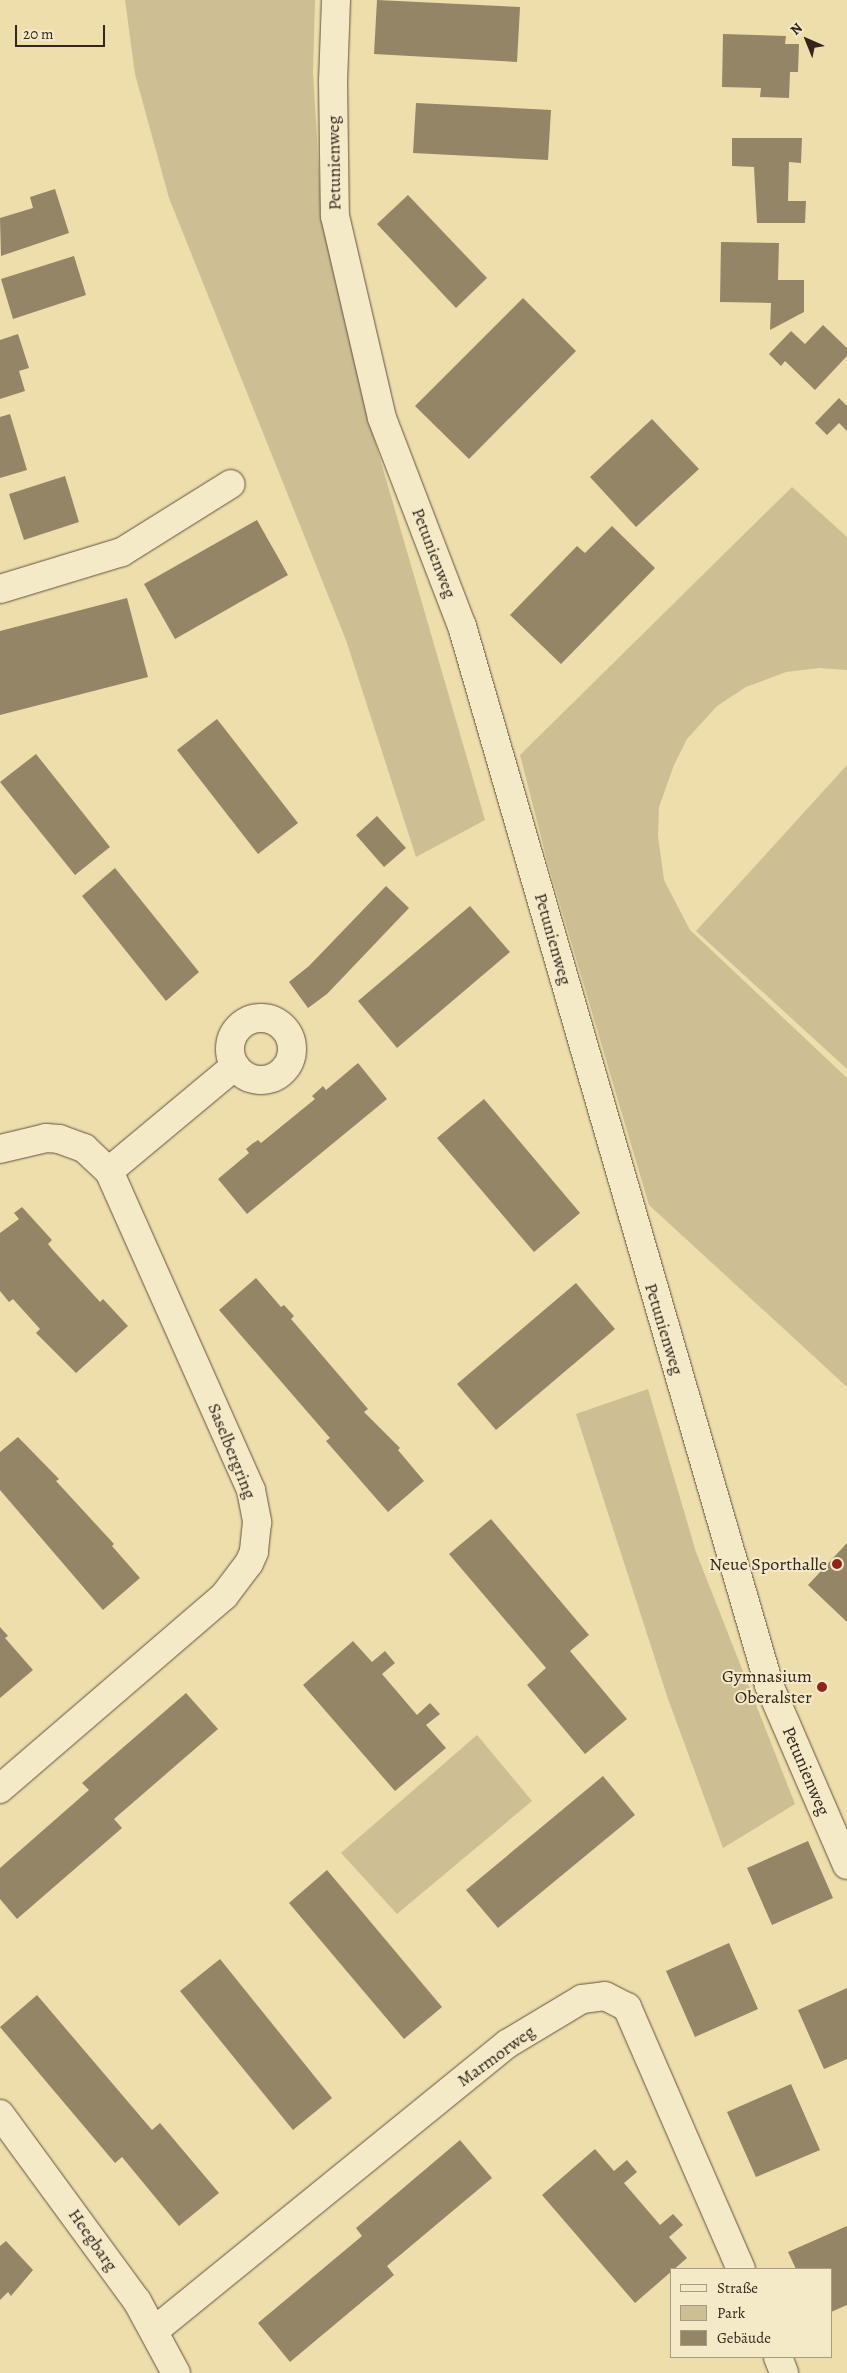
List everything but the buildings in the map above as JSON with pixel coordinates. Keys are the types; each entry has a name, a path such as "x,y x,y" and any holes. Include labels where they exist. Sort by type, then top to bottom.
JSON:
{"street":[{"name":"Petunienweg","path":"336,0 333,81 335,216 382,418 462,626 769,1684 847,1865"},
{"path":"0,589 122,552 232,484"},
{"path":"109,1171 235,1066"},
{"name":"Saselbergring","path":"0,1149 39,1139 59,1139 84,1148 109,1171 251,1490 256,1509 256,1538 246,1568 224,1596 0,1789"},
{"name":"Marmorweg","path":"155,2330 507,2044 582,1999 605,1996 627,2007 741,2268"},
{"name":"Heegbarg","path":"0,2114 50,2179 155,2330 176,2373"},
{"path":"778,2358 784,2373"}],"green space":[{"path":"125,0 315,0 313,73 322,219 370,424 485,820 416,857 346,640 169,198 135,74"},
{"path":"792,487 847,537 847,670 819,668 786,672 746,687 717,706 687,739 674,765 659,807 658,836 664,880 690,930 847,1078 847,1387 649,1205 548,864 520,755"},
{"path":"847,765 847,1069 696,931"},
{"path":"648,1389 696,1552 795,1804 723,1848 668,1699 576,1414"},
{"path":"477,1735 532,1801 397,1914 341,1853"}],"place":[{"name":"Neue Sporthalle","path":"837,1564"},
{"name":"Gymnasium Oberalster","path":"822,1687"}]}
